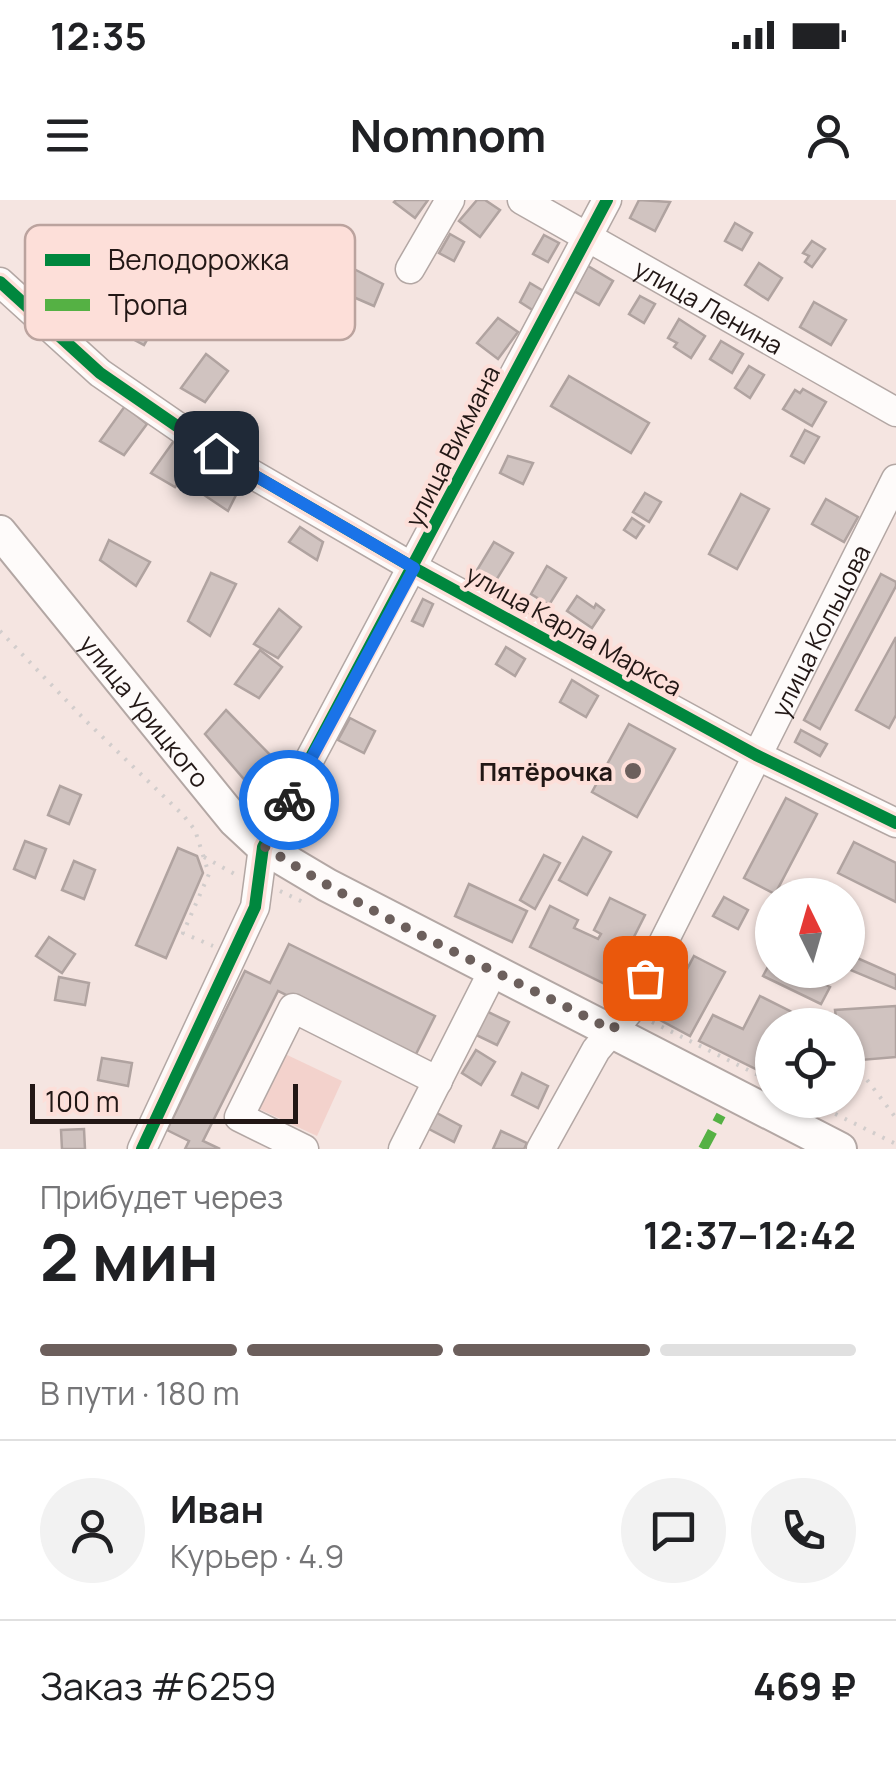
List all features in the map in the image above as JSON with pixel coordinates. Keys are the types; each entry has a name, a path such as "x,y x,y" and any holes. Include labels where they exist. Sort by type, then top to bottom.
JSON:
{"main road":[{"name":"улица Урицкого","path":"0,532 234,820 264,846 327,886 840,1149"}],"street":[{"path":"410,269 450,200"},
{"name":"улица Ленина","path":"522,200 896,412"},
{"name":"улица Викмана","path":"142,1149 254,907 264,846 607,200"},
{"name":"улица Карла Маркса","path":"0,282 25,304"},
{"name":"улица Карла Маркса","path":"64,340 100,372 216,453 414,568 756,755 896,823"},
{"name":"улица Кольцова","path":"542,1149 596,1050 629,1010 896,479"},
{"path":"403,1149 493,971"},
{"path":"304,1149 239,1117 293,1008 438,1080"}],"path":[{"path":"0,631 195,830 210,874 183,932"},
{"path":"865,1077 896,1118"},
{"path":"844,1118 896,1144"}],"shaded area":[{"path":"283,1053 342,1081 317,1136 257,1108"}],"building":[{"path":"396,200 428,200 415,218"},
{"path":"477,200 485,200 500,210 480,237 459,221"},
{"path":"639,200 670,202 655,231 630,218"},
{"path":"735,223 752,233 742,250 725,241"},
{"path":"450,234 464,242 454,261 439,253"},
{"path":"544,235 559,243 548,262 533,254"},
{"path":"812,241 825,249 812,267 805,262 809,256 803,253"},
{"path":"759,263 782,278 768,300 745,285"},
{"path":"588,266 613,281 599,305 574,291"},
{"path":"355,270 383,284 374,306 355,298"},
{"path":"530,283 545,292 534,311 520,302"},
{"path":"640,296 655,304 644,323 629,314"},
{"path":"814,302 846,320 831,345 800,327"},
{"path":"498,318 518,332 498,359 477,343"},
{"path":"679,319 705,336 691,358 668,338"},
{"path":"721,341 743,354 732,373 710,359"},
{"path":"206,354 228,371 205,402 181,388"},
{"path":"749,366 764,375 750,398 735,388"},
{"path":"569,376 649,423 631,453 551,406"},
{"path":"803,389 826,402 812,426 783,409 795,390 800,393"},
{"path":"125,406 147,424 124,455 100,441"},
{"path":"805,430 819,437 804,463 791,456"},
{"path":"176,438 198,455 175,487 151,473"},
{"path":"508,456 533,463 523,484 500,473"},
{"path":"214,479 238,491 228,511 204,495"},
{"path":"645,493 661,502 649,522 633,512"},
{"path":"741,494 769,509 737,569 709,554"},
{"path":"826,499 858,517 844,542 812,524"},
{"path":"632,518 644,526 636,538 624,530"},
{"path":"300,527 323,542 317,560 289,542"},
{"path":"109,540 150,562 136,586 100,560"},
{"path":"494,542 513,553 495,582 477,570"},
{"path":"547,566 566,578 549,605 531,594"},
{"path":"211,573 236,584 210,636 188,621"},
{"path":"881,574 896,582 896,586 820,729 804,720"},
{"path":"577,596 604,610 592,628 567,611"},
{"path":"423,599 433,604 423,626 412,621"},
{"path":"279,609 301,627 278,658 254,644"},
{"path":"896,637 896,715 889,728 856,710"},
{"path":"506,647 525,659 515,676 496,664"},
{"path":"260,650 282,667 259,698 235,684"},
{"path":"572,680 598,696 586,717 560,702"},
{"path":"226,710 284,769 261,799 205,734"},
{"path":"350,718 375,731 364,753 338,740"},
{"name":"Пятёрочка","path":"629,724 675,749 637,817 592,792"},
{"path":"801,730 827,744 820,756 795,742"},
{"path":"60,786 81,795 69,824 48,815"},
{"path":"786,798 817,814 783,878 755,878 755,884 744,878"},
{"path":"583,837 611,852 587,895 559,880"},
{"path":"25,841 46,849 35,878 14,869"},
{"path":"854,842 896,863 896,902 865,886 865,878 848,878 838,873"},
{"path":"178,848 197,856 203,873 166,958 136,945"},
{"path":"544,855 560,863 535,909 520,900"},
{"path":"74,861 95,870 84,899 62,890"},
{"path":"469,884 527,911 512,942 455,916"},
{"path":"724,897 748,910 738,929 713,916"},
{"path":"610,898 645,915 609,986 530,947 550,906 578,920 574,928 598,939 601,934 594,930"},
{"path":"49,937 75,954 62,973 36,956"},
{"path":"289,944 435,1016 414,1058 278,991 203,1141 220,1149 185,1149 189,1141 167,1130 245,971 270,983"},
{"path":"694,956 725,972 690,1036 660,1020"},
{"path":"865,961 896,975 896,989 865,976"},
{"path":"59,977 89,983 85,1005 55,1000"},
{"path":"788,988 829,988 821,1004"},
{"path":"760,996 784,1008 755,1008 755,1069 699,1041 713,1015 743,1029"},
{"path":"896,1006 896,1057 865,1060 865,1008"},
{"path":"486,1011 509,1022 497,1045 474,1034"},
{"path":"476,1050 495,1062 481,1085 462,1073"},
{"path":"102,1058 132,1063 128,1086 98,1080"},
{"path":"522,1073 548,1086 538,1108 512,1095"},
{"path":"435,1112 461,1126 454,1142 427,1128"},
{"path":"84,1129 85,1149 62,1149 61,1130"},
{"path":"501,1131 527,1143 524,1149 493,1149"}],"marked path":[{"path":"703,1149 721,1115"}],"cycle path":[{"path":"142,1149 255,907 263,847 607,200"},
{"path":"0,282 25,305"},
{"path":"64,340 100,373 216,453 414,568 756,755 896,823"}],"way so far":[{"path":"289,800 264,846 327,886 493,971 612,1030 629,1010 645,978"}],"place":[{"name":"Пятёрочка","path":"633,771"}],"route":[{"path":"216,453 414,568 289,800"}]}
